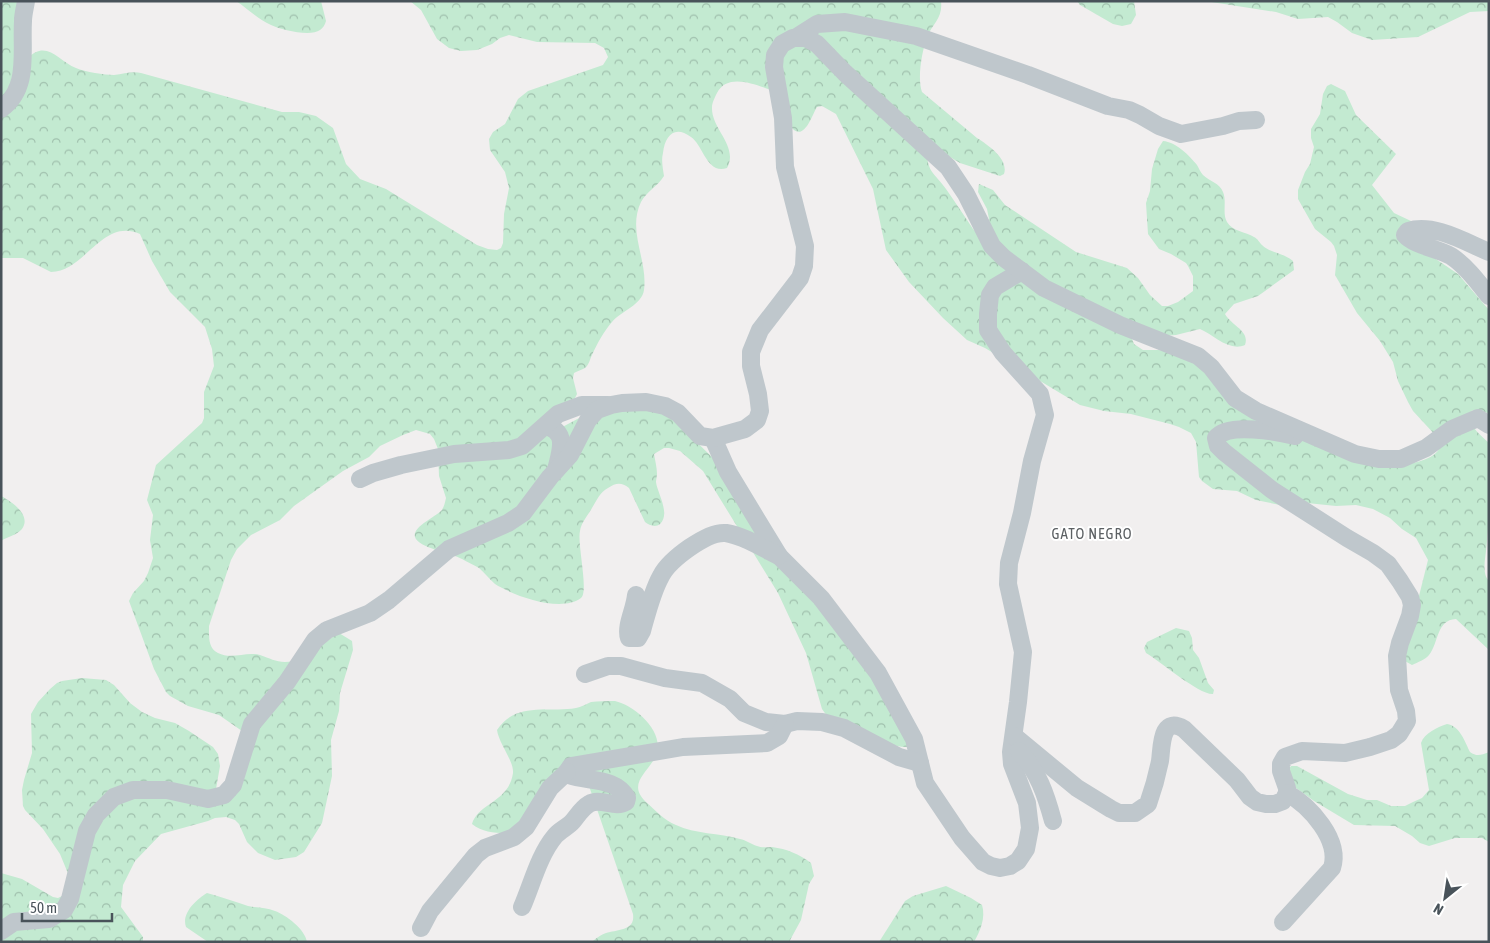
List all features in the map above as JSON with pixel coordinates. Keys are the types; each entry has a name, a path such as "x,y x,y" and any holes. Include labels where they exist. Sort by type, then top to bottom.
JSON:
{"street":[{"path":"1,109 12,100 18,88 23,64 23,21 26,1"},
{"path":"360,479 401,465 454,454 509,450 522,446 558,414 582,405 646,402 665,406 678,413 700,436 712,438 745,429 757,420 760,411 751,366 751,352 760,330 800,278 804,266 805,246 785,167 783,118 774,67 776,56 782,44 817,24 845,22 916,36 1028,75 1108,106 1140,114 1160,126 1182,134 1239,121 1256,120"},
{"path":"795,38 806,38 817,44 845,73 948,167 966,194 992,246 1004,258 1044,288 1120,325 1198,356 1211,367 1235,398 1256,410 1355,454 1379,460 1401,459 1426,448 1452,429 1478,418 1489,425"},
{"path":"1489,252 1427,228 1415,228 1408,231 1405,235 1410,241 1436,249 1452,257 1461,264 1489,296"},
{"path":"712,438 728,472 780,556 821,598 878,673 914,739 925,783 962,838 983,862 1000,868 1010,866 1018,861 1026,849 1030,828 1026,803 1012,764 1010,752 1023,652 1008,584 1009,563 1022,513 1032,460 1046,414 1040,394 1003,353 988,330 988,314 990,295 996,287 1022,271"},
{"path":"1,931 14,922 49,919 64,910 70,899 87,831 96,815 114,797 133,790 167,790 208,799 224,795 233,785 252,724 287,682 315,640 327,630 370,613 389,600 449,550 508,523 523,512 556,470 570,456 588,420 597,410 611,405"},
{"path":"546,426 558,432 561,439 561,449 556,470"},
{"path":"1013,740 1077,788 1119,813 1135,813 1148,804 1160,759 1162,738 1166,730 1172,726 1179,726 1184,729 1237,780 1250,797 1257,802 1266,804 1276,804 1283,801 1287,793 1281,771 1281,764 1285,757 1302,751 1345,753 1391,740 1400,734 1407,721 1406,711 1399,690 1397,656 1410,616 1412,605 1410,597 1388,564 1272,490 1224,452 1218,446 1216,438 1227,430 1268,430 1300,437 1311,435"},
{"path":"636,595 627,632 629,638 633,640 638,638 642,631 661,575 679,556 706,537 724,533 743,538 780,556"},
{"path":"585,674 608,666 621,666 665,678 702,683 730,699 744,712 766,722 786,724 822,722 844,728 899,757 920,764"},
{"path":"421,928 430,911 476,855 485,848 514,837 526,827 550,788 571,766 683,747 767,743 779,736 786,724"},
{"path":"1013,740 1031,764 1046,796 1053,821"},
{"path":"522,907 545,851 556,834 574,820 590,802 600,801 623,805 628,798 616,787 604,781 575,777 568,775 567,772"},
{"path":"1283,922 1332,868 1334,861 1334,850 1331,841 1322,827 1308,808 1287,793"}],"green space":[{"path":"1,1 18,1 15,63 10,87 1,102"},
{"path":"236,1 321,1 326,21 322,28 316,32 289,31 266,23"},
{"path":"410,1 941,1 939,16 927,37 923,50 920,72 922,92 992,149 1001,158 1005,168 1004,174 1000,176 960,163 935,148 927,151 928,164 932,172 973,229 976,232 991,229 987,209 978,192 979,184 993,190 1005,205 1076,252 1127,268 1162,306 1178,302 1193,291 1193,276 1186,263 1159,249 1148,234 1146,203 1150,191 1152,169 1158,149 1163,141 1173,144 1190,157 1205,177 1222,189 1225,215 1229,225 1251,235 1269,250 1289,258 1293,261 1294,270 1258,296 1234,304 1225,314 1243,332 1246,340 1245,345 1239,347 1227,345 1200,329 1176,335 1136,338 1132,339 1134,344 1143,350 1159,350 1182,354 1200,363 1224,391 1402,465 1430,457 1439,450 1441,445 1437,437 1413,411 1398,381 1393,362 1380,341 1357,313 1335,275 1337,255 1334,246 1315,229 1298,199 1298,190 1310,164 1314,147 1311,129 1320,114 1323,94 1327,86 1331,84 1345,91 1356,115 1396,154 1372,185 1394,213 1411,221 1418,247 1458,274 1489,310 1489,414 1474,410 1471,411 1470,416 1475,429 1489,443 1489,511 1485,575 1489,581 1489,650 1456,619 1445,623 1441,628 1432,650 1426,658 1412,665 1403,660 1428,560 1416,538 1390,518 1373,509 1356,505 1336,506 1307,503 1280,505 1256,500 1237,491 1213,489 1199,477 1196,442 1191,433 1170,424 1131,414 1104,411 1080,405 985,348 967,340 909,282 886,250 873,189 836,114 822,106 817,107 804,130 796,131 791,127 776,92 753,84 736,81 722,86 717,93 712,107 716,123 730,152 727,168 720,169 710,163 695,141 685,134 676,132 666,141 662,156 664,176 643,198 637,213 637,235 644,279 642,295 635,304 621,314 606,329 588,365 574,373 573,378 577,394 575,398 538,440 583,416 608,412 649,410 671,417 715,460 873,677 910,745 907,747 889,744 827,716 822,709 806,653 778,593 703,471 680,451 664,448 654,454 657,472 656,482 664,509 663,520 660,524 652,526 645,522 629,488 626,486 616,484 601,494 583,522 580,531 583,594 581,598 562,604 525,598 503,589 477,567 417,541 415,533 417,530 441,511 446,498 439,476 438,449 434,439 430,434 416,430 380,446 369,457 343,471 294,506 280,520 251,535 237,549 231,560 209,626 209,638 212,648 218,653 228,656 255,654 288,662 310,653 339,633 352,641 353,650 340,693 339,711 331,740 332,776 322,823 304,852 296,857 275,860 258,853 247,842 239,824 235,820 226,817 215,818 161,834 135,861 123,885 121,907 143,937 143,942 1,942 3,923 1,920 1,873 22,879 58,898 62,896 67,886 69,876 60,854 43,829 23,806 22,790 32,753 31,714 38,702 50,689 62,681 82,678 106,680 114,685 130,703 142,712 155,718 175,723 213,747 218,754 220,766 216,789 222,793 242,731 219,715 188,706 166,692 154,669 129,601 133,593 144,581 153,558 150,540 153,515 147,500 156,465 202,423 204,418 204,392 214,366 212,349 205,327 170,292 152,261 140,234 127,231 115,233 63,270 51,272 23,258 1,258 1,115 28,58 35,53 47,51 84,71 110,75 131,72 141,73 282,112 299,112 316,116 333,128 346,164 360,179 386,189 477,245 497,250 501,248 503,243 504,214 509,188 505,172 490,150 489,139 493,132 505,124 518,99 528,91 603,65 608,57 604,48 595,43 537,42 509,35 477,50 461,51 449,48 437,39 421,10"},
{"path":"1077,1 1134,1 1136,15 1131,24 1122,26 1113,24 1080,5"},
{"path":"1205,1 1489,1 1489,11 1470,12 1418,37 1372,40 1352,33 1328,17 1298,19 1276,12"},
{"path":"1,496 19,509 24,519 24,524 20,531 1,541"},
{"path":"1176,628 1189,631 1193,650 1199,658 1208,683 1214,690 1213,694 1189,684 1146,653 1144,648 1147,642"},
{"path":"615,701 623,703 638,713 656,735 657,752 639,782 638,788 640,795 660,815 683,828 742,840 759,847 783,849 811,863 814,876 809,884 801,920 789,942 592,942 603,934 627,928 632,923 633,914 589,786 574,773 506,833 480,829 472,824 480,811 500,796 510,783 513,768 500,741 497,730 505,721 513,715 533,710 576,708 591,702"},
{"path":"1447,724 1452,725 1459,731 1470,752 1479,755 1489,752 1489,842 1482,838 1455,838 1429,846 1420,843 1395,826 1354,825 1296,788 1289,769 1291,766 1297,766 1348,794 1367,800 1377,800 1391,806 1405,806 1422,798 1429,790 1421,743 1423,739 1432,731"},
{"path":"946,886 982,905 983,920 974,942 879,942 905,901 913,896"},
{"path":"207,893 248,906 279,913 289,919 303,932 307,942 208,942 186,927 185,922 191,907"}],"district":[{"name":"GATO NEGRO","path":"1092,533"}]}
